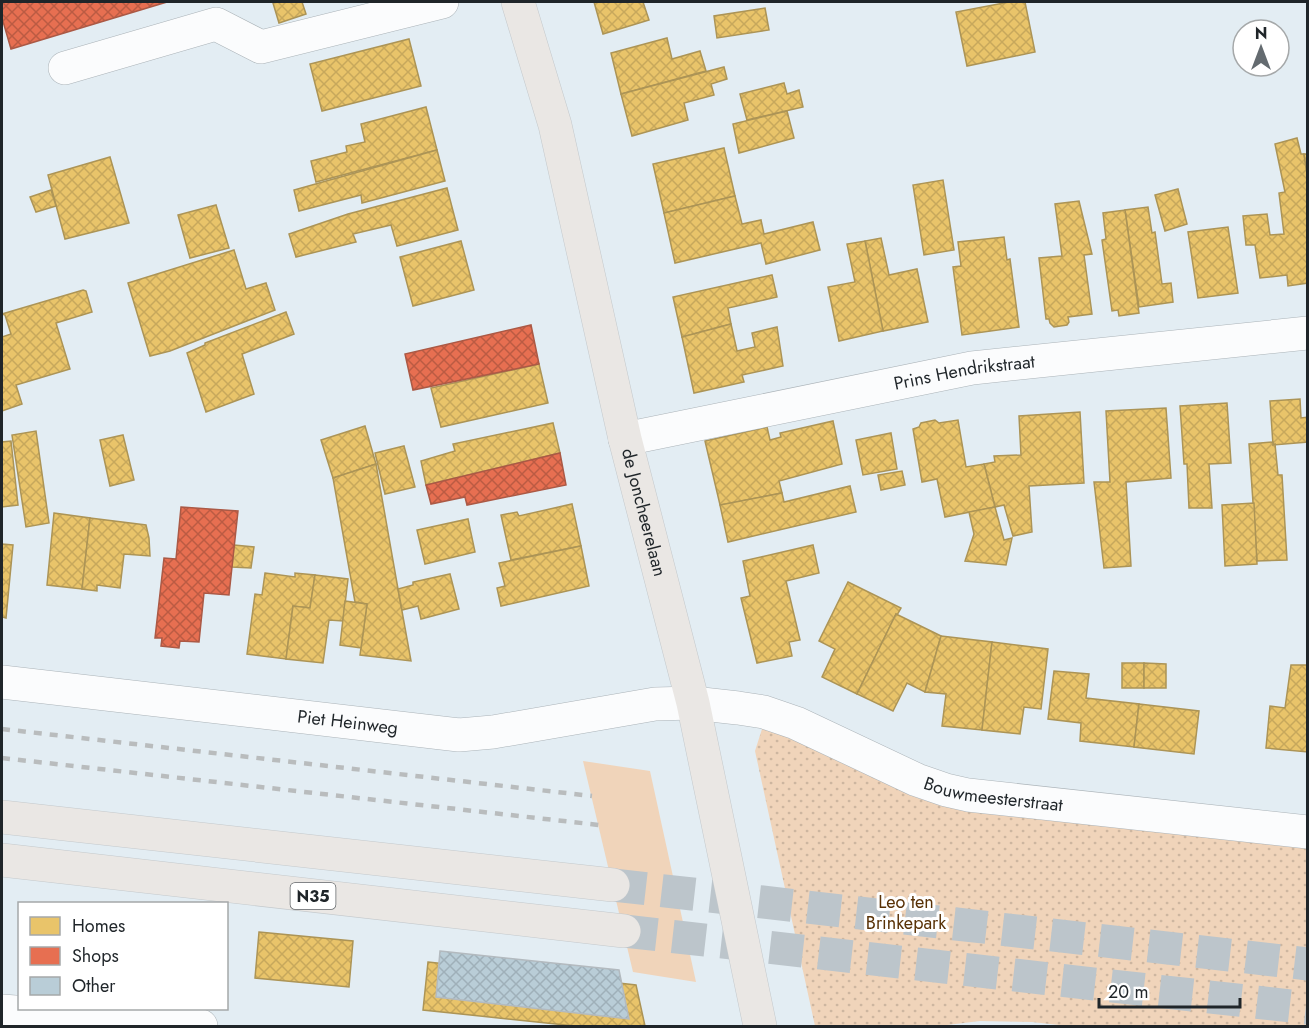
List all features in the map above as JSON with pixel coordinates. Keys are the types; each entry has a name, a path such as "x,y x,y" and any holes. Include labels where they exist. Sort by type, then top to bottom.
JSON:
{"main road":[{"name":"de Joncheerelaan","path":"518,2 555,125 625,439 693,703 760,1026"},
{"path":"2,817 613,885"},
{"name":"N35","path":"2,860 624,931"}],"street":[{"path":"65,68 216,24 261,47 442,2"},
{"name":"Prins Hendrikstraat","path":"625,439 972,368 1308,333"},
{"name":"Piet Heinweg","path":"2,682 459,735 493,732 654,704 693,703"},
{"name":"Bouwmeesterstraat","path":"693,703 764,712 796,723 917,780 968,795 1308,832"},
{"path":"2,1011 201,1026"}],"green space":[{"name":"Leo ten Brinkepark","path":"762,729 794,737 918,798 940,804 1307,844 1307,1026 1068,1026 1032,1022 980,1021 939,1026 815,1026 755,751"},
{"path":"583,761 650,771 696,982 633,972"}],"building: Homes":[{"path":"302,2 306,14 279,23 273,3"},
{"path":"594,2 643,2 649,20 603,34"},
{"path":"1009,2 1025,2 1035,52 967,66 956,12"},
{"path":"765,8 769,30 717,38 714,16"},
{"path":"667,38 672,59 700,51 706,71 621,94 611,53"},
{"path":"409,39 421,86 322,111 310,64"},
{"path":"724,67 727,79 711,84 714,95 684,103 688,120 632,136 621,94"},
{"path":"784,83 787,94 799,90 803,107 747,120 740,94"},
{"path":"426,107 437,150 316,182 311,161 347,152 346,146 365,142 361,124"},
{"path":"787,111 794,138 739,153 733,124"},
{"path":"1297,138 1301,154 1304,154 1308,177 1308,283 1288,286 1287,275 1260,278 1255,245 1246,245 1243,216 1267,214 1270,235 1284,234 1279,193 1285,192 1275,144"},
{"path":"724,148 735,196 664,213 653,164"},
{"path":"437,150 445,181 362,203 361,195 299,211 294,190"},
{"path":"1304,154 1308,154 1308,177 1307,174"},
{"path":"110,157 129,223 65,239 48,175"},
{"path":"943,180 954,250 924,255 913,185"},
{"path":"447,188 458,230 397,246 391,225 353,234 356,242 296,257 289,234 348,214"},
{"path":"1178,189 1187,224 1165,231 1155,195"},
{"path":"51,190 56,206 36,212 30,197"},
{"path":"735,196 742,224 761,220 764,234 813,222 820,250 766,264 761,243 675,263 664,213"},
{"path":"1079,201 1092,254 1084,255 1092,314 1068,317 1067,325 1054,327 1049,319 1046,319 1039,258 1062,256 1055,204"},
{"path":"216,205 229,248 190,258 178,215"},
{"path":"1148,207 1152,233 1155,232 1162,284 1171,283 1173,302 1139,307 1125,210"},
{"path":"1125,210 1139,313 1119,316 1118,310 1112,311 1102,240 1106,239 1103,213"},
{"path":"1228,227 1238,293 1198,298 1188,232"},
{"path":"1004,237 1007,260 1010,259 1019,327 962,335 953,267 961,266 958,242"},
{"path":"881,238 889,275 917,269 928,322 883,331 865,241"},
{"path":"461,241 474,290 413,306 400,257"},
{"path":"865,241 883,331 839,341 828,287 855,282 847,244"},
{"path":"234,250 246,289 266,283 275,310 170,351 150,356 128,283"},
{"path":"772,275 777,297 728,308 731,324 682,337 673,297"},
{"path":"86,291 92,312 56,323 70,369 16,385 22,404 2,411 2,337 11,334 5,315 2,314"},
{"path":"286,312 294,334 242,354 254,394 206,412 187,353 205,343"},
{"path":"731,324 737,351 755,347 752,333 777,327 783,366 742,375 744,382 694,393 682,337"},
{"path":"539,364 548,403 441,427 431,388"},
{"path":"1300,399 1301,418 1308,417 1308,442 1273,445 1270,401"},
{"path":"1227,403 1231,463 1209,464 1212,508 1189,508 1187,464 1184,464 1180,406"},
{"path":"1166,408 1171,478 1126,482 1131,566 1104,568 1094,482 1110,482 1106,411"},
{"path":"1080,412 1084,483 1029,486 1032,532 1013,536 1004,505 995,507 984,464 995,462 994,456 1021,455 1019,416"},
{"path":"935,420 939,423 958,420 966,467 984,464 995,507 945,517 937,479 922,482 913,429 919,427 921,423"},
{"path":"833,421 842,464 779,481 782,493 720,505 705,441 767,427 770,440 781,437 780,433"},
{"path":"553,423 560,453 426,485 421,461 455,451 453,444"},
{"path":"365,426 376,464 333,478 321,440"},
{"path":"36,431 49,523 26,527 12,435"},
{"path":"891,433 897,469 863,475 856,440"},
{"path":"123,435 134,480 110,486 100,440"},
{"path":"11,441 18,505 2,507 2,442"},
{"path":"1273,442 1278,475 1282,475 1287,560 1257,561 1249,444"},
{"path":"404,446 415,487 385,494 375,453"},
{"path":"376,464 411,661 360,655 367,604 355,602 333,478"},
{"path":"902,471 905,485 881,490 878,475"},
{"path":"850,486 856,512 728,542 720,505 782,493 784,502"},
{"path":"1254,503 1257,564 1225,566 1222,505"},
{"path":"572,504 581,546 511,560 501,515 517,512 519,516"},
{"path":"995,507 1004,540 1012,538 1006,565 965,561 974,534 969,512"},
{"path":"54,513 90,518 82,589 47,585"},
{"path":"90,518 146,525 150,556 124,554 120,588 97,585 97,591 82,589"},
{"path":"468,519 475,552 425,564 417,530"},
{"path":"2,544 13,545 6,618 2,617"},
{"path":"234,545 254,547 251,568 232,567"},
{"path":"813,545 819,573 786,581 800,640 789,642 792,656 757,663 741,598 750,596 743,561"},
{"path":"581,546 589,586 501,606 497,588 505,586 499,563"},
{"path":"265,573 295,577 295,573 315,575 310,608 293,606 286,659 247,654 255,594 262,595"},
{"path":"450,574 459,609 421,619 418,606 402,610 398,589 413,585 413,582"},
{"path":"315,575 348,579 343,621 329,620 323,663 286,659 293,606 310,608"},
{"path":"848,582 901,608 857,694 822,677 835,649 819,641"},
{"path":"345,601 367,604 361,648 340,645"},
{"path":"896,614 941,636 925,692 907,683 893,711 857,694"},
{"path":"941,636 992,642 982,730 942,726 946,694 925,692"},
{"path":"992,642 1048,649 1041,709 1024,707 1020,734 982,730"},
{"path":"1122,663 1144,663 1144,688 1122,688"},
{"path":"1144,663 1166,664 1166,688 1144,688"},
{"path":"1291,665 1308,665 1308,752 1266,748 1270,706 1285,708"},
{"path":"1054,671 1089,674 1086,698 1139,704 1134,747 1080,741 1081,723 1048,719"},
{"path":"1139,704 1199,711 1194,754 1134,747"},
{"path":"259,932 353,941 349,987 255,978"},
{"path":"428,962 636,985 645,1026 575,1026 423,1010"}],"building: Shops":[{"path":"2,2 167,2 11,49 2,18"},
{"path":"531,325 539,364 413,390 405,354"},
{"path":"560,453 566,485 467,505 465,497 431,504 426,485"},
{"path":"181,507 238,511 229,595 204,593 199,642 180,641 179,648 161,646 162,638 155,638 164,558 176,559"}],"building: Other":[{"path":"440,951 619,970 629,1019 436,997"}],"tunnel":[{"path":"613,885 1308,964"},
{"path":"624,931 1308,1008"}],"railway":[{"path":"2,729 592,796"},
{"path":"2,758 599,825"}]}
